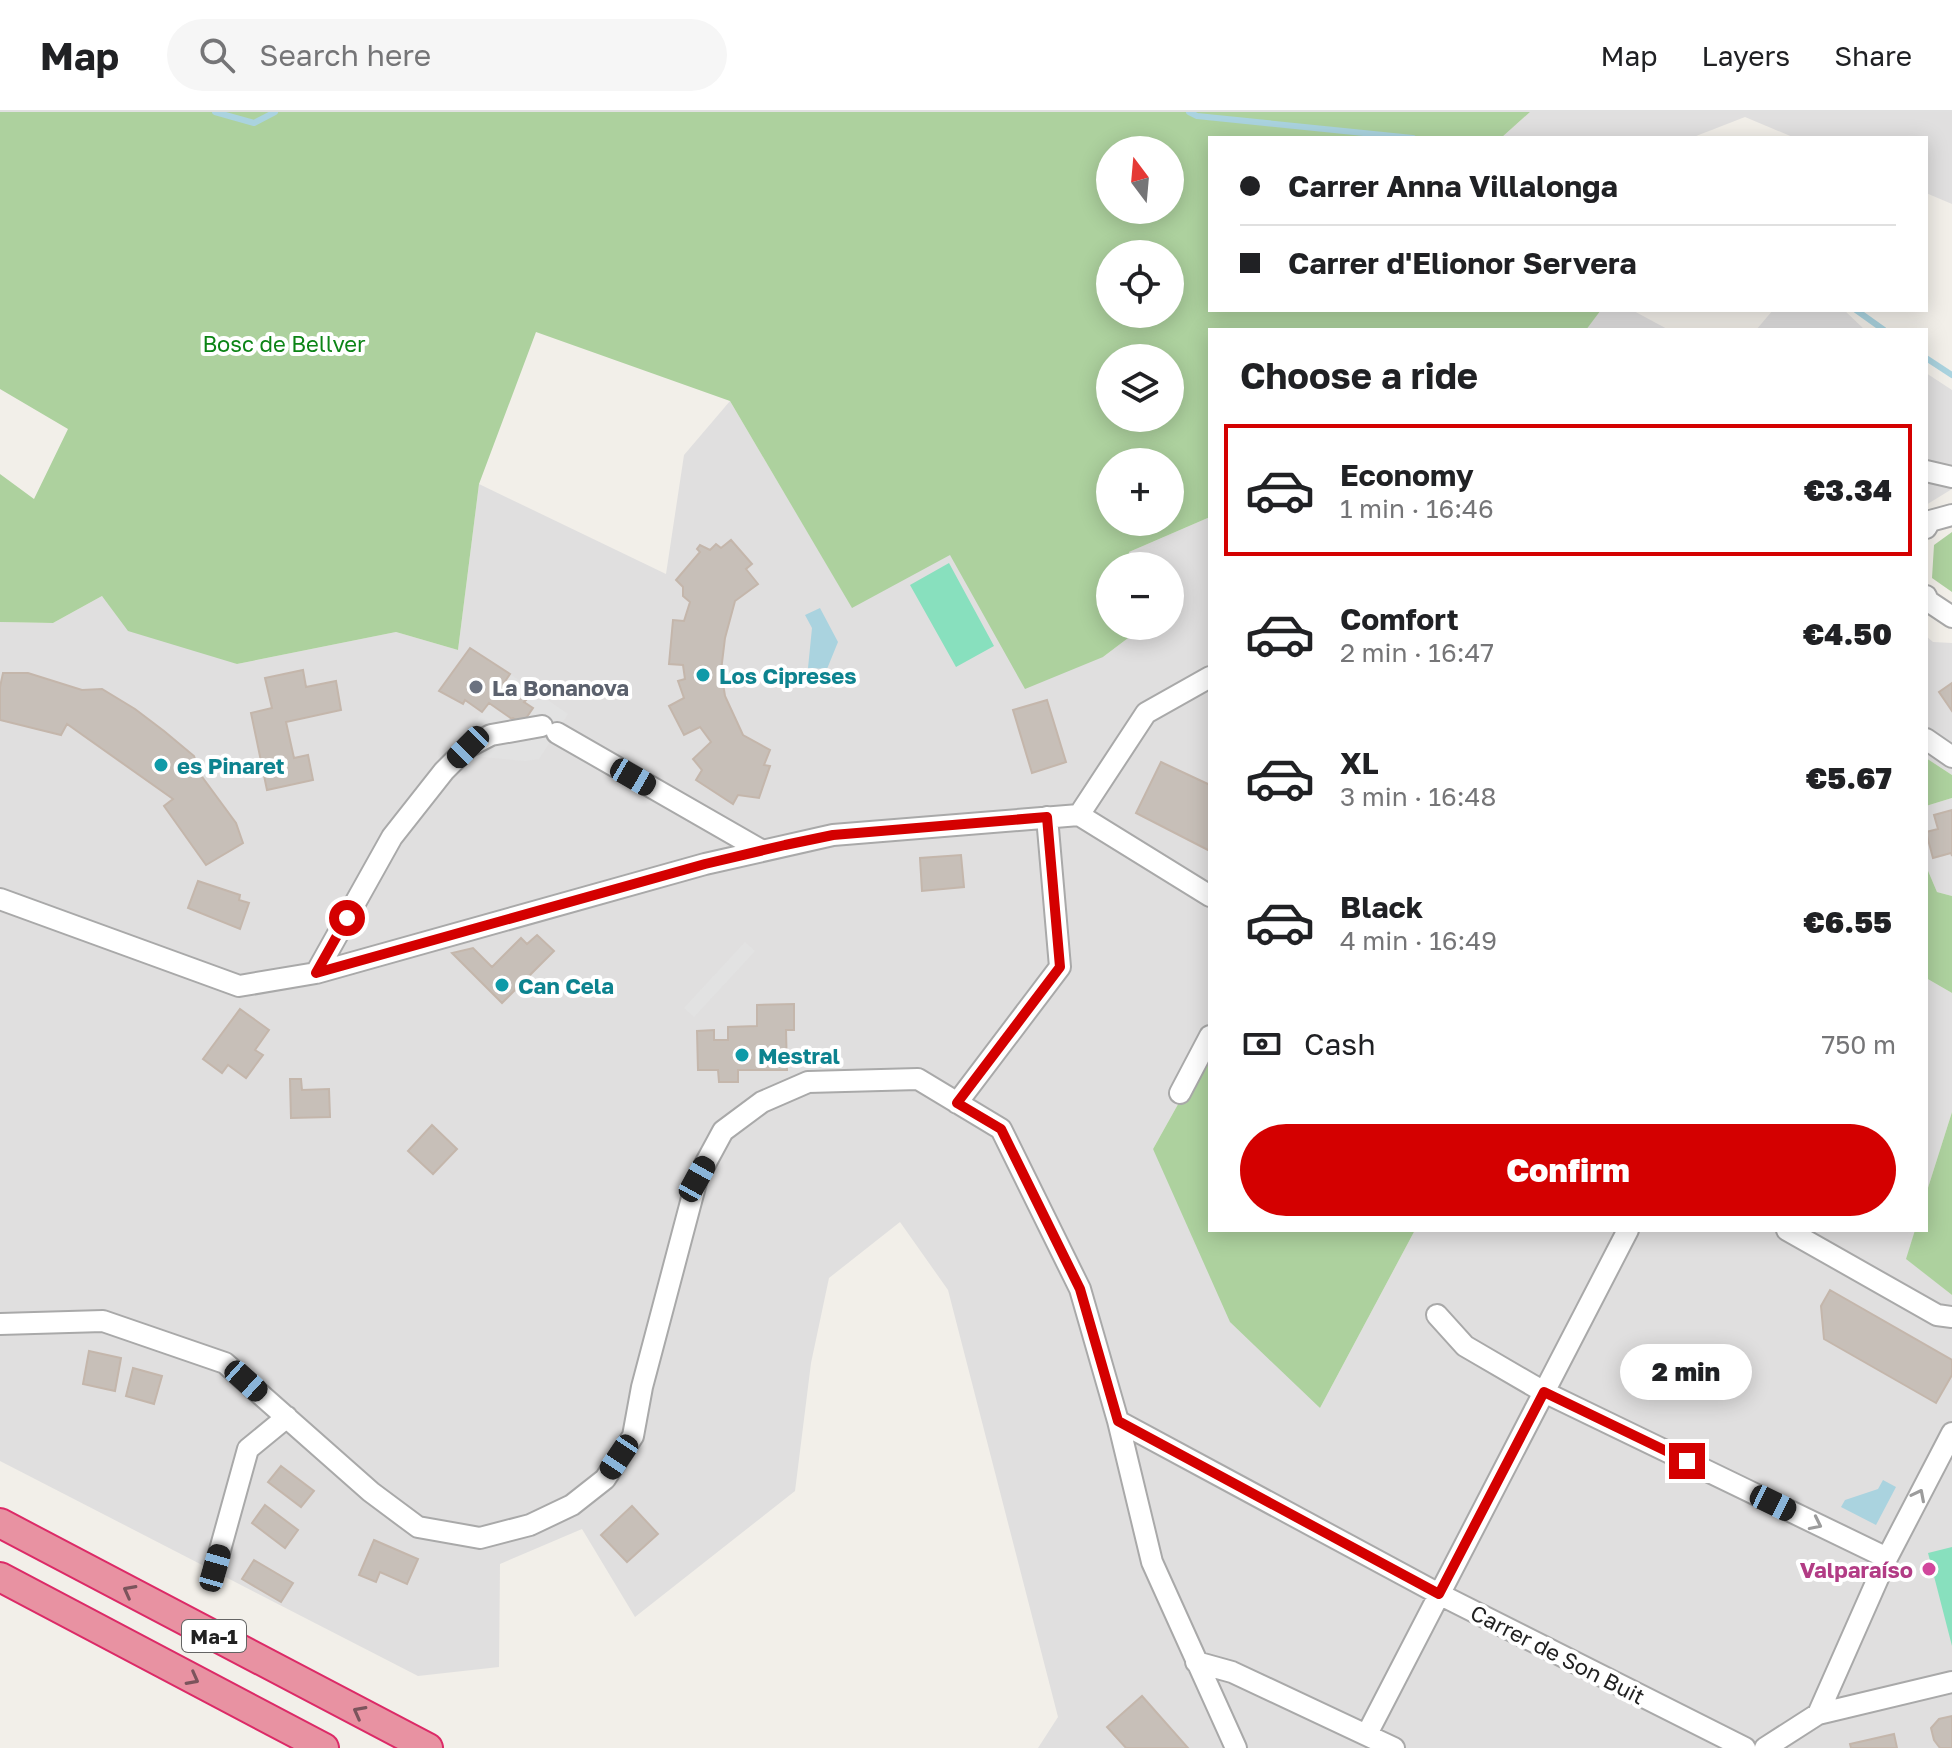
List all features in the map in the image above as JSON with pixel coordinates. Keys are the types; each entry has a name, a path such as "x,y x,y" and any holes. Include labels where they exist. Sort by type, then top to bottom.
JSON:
{"highway":[{"name":"Ma-1","path":"0,1523 428,1748"},
{"name":"Ma-1","path":"0,1577 324,1748"}],"street":[{"path":"1928,471 1952,477"},
{"path":"1928,520 1952,515"},
{"path":"1928,601 1952,617"},
{"path":"1079,815 1146,713 1208,678"},
{"path":"316,973 392,837 444,771 468,747 491,735 550,730 761,850"},
{"path":"1928,740 1952,757"},
{"path":"0,899 239,986 316,973 705,864 833,835 1079,815 1208,895"},
{"path":"957,1103 1060,967 1047,817"},
{"path":"1180,1093 1208,1040"},
{"path":"0,1324 103,1321 225,1363 371,1492 418,1527 480,1538 530,1525 572,1505 605,1479 633,1436 642,1387 697,1179 723,1131 762,1102 808,1082 918,1079 1001,1129 1080,1289 1118,1421 1152,1562 1236,1748"},
{"path":"1367,1734 1627,1232"},
{"path":"1791,1232 1937,1315 1952,1317"},
{"path":"1437,1315 1465,1346 1544,1392 1887,1558"},
{"path":"215,1568 248,1449 287,1417"},
{"name":"Carrer de Son Buit","path":"1118,1421 1439,1594 1745,1748"},
{"path":"1818,1714 1887,1558 1952,1433"},
{"path":"1196,1662 1232,1672 1394,1748"},
{"path":"1765,1748 1818,1714 1952,1682"}],"shaded area":[{"path":"1530,112 1952,112 1952,204 1928,194 1928,136 1790,136 1745,117 1696,136 1503,136"},
{"path":"1600,312 1636,312 1665,328 1588,328"},
{"path":"1771,312 1846,312 1863,328 1758,328"},
{"path":"1928,374 1952,390 1952,489 1928,504"},
{"path":"730,401 852,607 950,554 1103,657 1125,640 1184,640 1184,552 1129,552 1166,536 1184,536 1184,528 1208,518 1208,1051 1153,1149 1320,1408 1414,1232 1914,1232 1907,1259 1952,1295 1952,1748 1038,1748 1058,1717 948,1290 900,1222 829,1278 811,1363 795,1491 635,1617 582,1529 500,1564 499,1667 418,1676 0,1461 0,622 53,623 102,596 237,664 396,632 458,650 479,484 666,574 684,455"},
{"path":"1928,638 1933,642 1952,643 1952,775 1928,759"},
{"path":"510,674 568,714 539,759 525,761 471,756 463,739 489,703 522,724 533,709 504,683"},
{"path":"1952,798 1952,896 1937,892 1928,871 1928,805"},
{"path":"745,942 755,951 694,1017 684,1008"},
{"path":"1928,979 1952,993 1952,1112 1928,1188"}],"green space":[{"name":"Bosc de Bellver","path":"0,112 1530,112 1503,136 1208,136 1208,312 1600,312 1588,328 1208,328 1208,518 1184,528 1184,448 1096,448 1096,536 1166,536 1129,552 1096,552 1096,640 1125,640 1103,657 1025,689 950,555 852,608 730,401 536,332 479,484 458,650 396,632 237,664 128,631 102,596 53,623 0,622 0,474 34,499 68,429 0,389"},
{"path":"1952,532 1952,592 1932,578 1934,545"},
{"path":"949,563 994,646 956,667 910,585"},
{"path":"1928,759 1952,775 1952,798 1928,805"},
{"path":"1928,871 1937,892 1952,896 1952,993 1928,979"},
{"path":"1208,1051 1208,1232 1414,1232 1320,1408 1230,1322 1153,1149"},
{"path":"1952,1112 1952,1295 1906,1259 1914,1232 1928,1232 1928,1188"},
{"path":"1952,1547 1952,1646 1928,1553"}],"water":[{"path":"820,608 838,642 827,669 808,668 812,628 805,615"},
{"path":"1883,1480 1896,1487 1876,1525 1841,1507 1845,1500 1878,1489"}],"building":[{"name":"Los Cipreses","path":"731,540 752,564 746,569 758,584 735,601 725,638 721,671 725,696 743,735 770,750 764,765 770,766 759,798 738,795 733,804 696,780 702,770 693,759 711,742 700,727 684,735 669,706 684,698 678,681 685,679 683,665 669,664 673,620 684,621 690,602 683,596 683,587 676,580 700,552 697,549 700,545 710,550 716,544 721,548"},
{"name":"La Bonanova","path":"470,648 510,674 504,683 533,708 522,724 489,703 482,712 465,700 463,704 439,691"},
{"path":"303,670 306,687 336,681 341,710 286,722 294,758 308,755 313,780 267,790 251,713 272,708 265,678"},
{"name":"es Pinaret","path":"3,673 28,673 82,690 102,689 135,709 194,756 200,774 236,823 243,843 206,865 164,806 173,799 67,724 61,735 0,720"},
{"path":"1952,683 1952,711 1939,692"},
{"path":"1047,700 1066,762 1032,773 1013,710"},
{"path":"1161,762 1208,784 1208,850 1136,813"},
{"path":"1952,810 1952,856 1951,853 1933,858 1928,832 1938,829 1934,815"},
{"path":"961,855 964,887 922,891 920,858"},
{"path":"198,881 240,895 239,900 249,903 240,929 188,908"},
{"name":"Can Cela","path":"537,935 554,951 502,1003 452,953 473,948 492,967 521,938 527,944"},
{"name":"Mestral","path":"794,1004 794,1030 786,1030 787,1070 738,1070 738,1082 719,1082 718,1070 698,1070 697,1031 714,1030 714,1040 728,1040 728,1027 757,1026 757,1005"},
{"path":"240,1009 269,1030 255,1050 263,1055 246,1078 228,1065 222,1073 203,1059"},
{"path":"290,1079 301,1079 302,1090 329,1089 330,1117 291,1118"},
{"path":"432,1125 457,1149 433,1174 408,1151"},
{"path":"1830,1290 1952,1360 1952,1375 1936,1403 1824,1339 1821,1306"},
{"path":"89,1351 121,1358 115,1391 83,1384"},
{"path":"133,1368 162,1376 154,1404 126,1396"},
{"path":"281,1466 314,1491 301,1507 268,1482"},
{"path":"265,1505 298,1530 285,1548 252,1523"},
{"path":"632,1506 658,1534 627,1562 601,1535"},
{"path":"374,1540 418,1559 407,1584 380,1572 376,1582 359,1575"},
{"path":"254,1560 293,1583 281,1602 242,1579"},
{"path":"1142,1696 1188,1748 1126,1748 1107,1727"},
{"path":"1952,1716 1952,1748 1940,1748 1931,1728 1939,1719"},
{"path":"1894,1734 1897,1748 1851,1748 1850,1744"}],"waterway":[{"path":"215,112 254,123 275,112"},
{"path":"1189,112 1197,116 1393,136"},
{"path":"1859,312 1881,328"},
{"path":"1928,359 1952,375"}],"place":[{"name":"Los Cipreses","path":"703,675"},
{"name":"La Bonanova","path":"476,687"},
{"name":"es Pinaret","path":"161,765"},
{"name":"Can Cela","path":"502,985"},
{"name":"Mestral","path":"742,1055"},
{"name":"Valparaíso","path":"1929,1569"}],"route":[{"path":"347,918 316,973 705,864 785,845 833,835 1047,817 1060,967 957,1103 1001,1129 1080,1289 1118,1421 1439,1594 1544,1392 1687,1461"}]}
